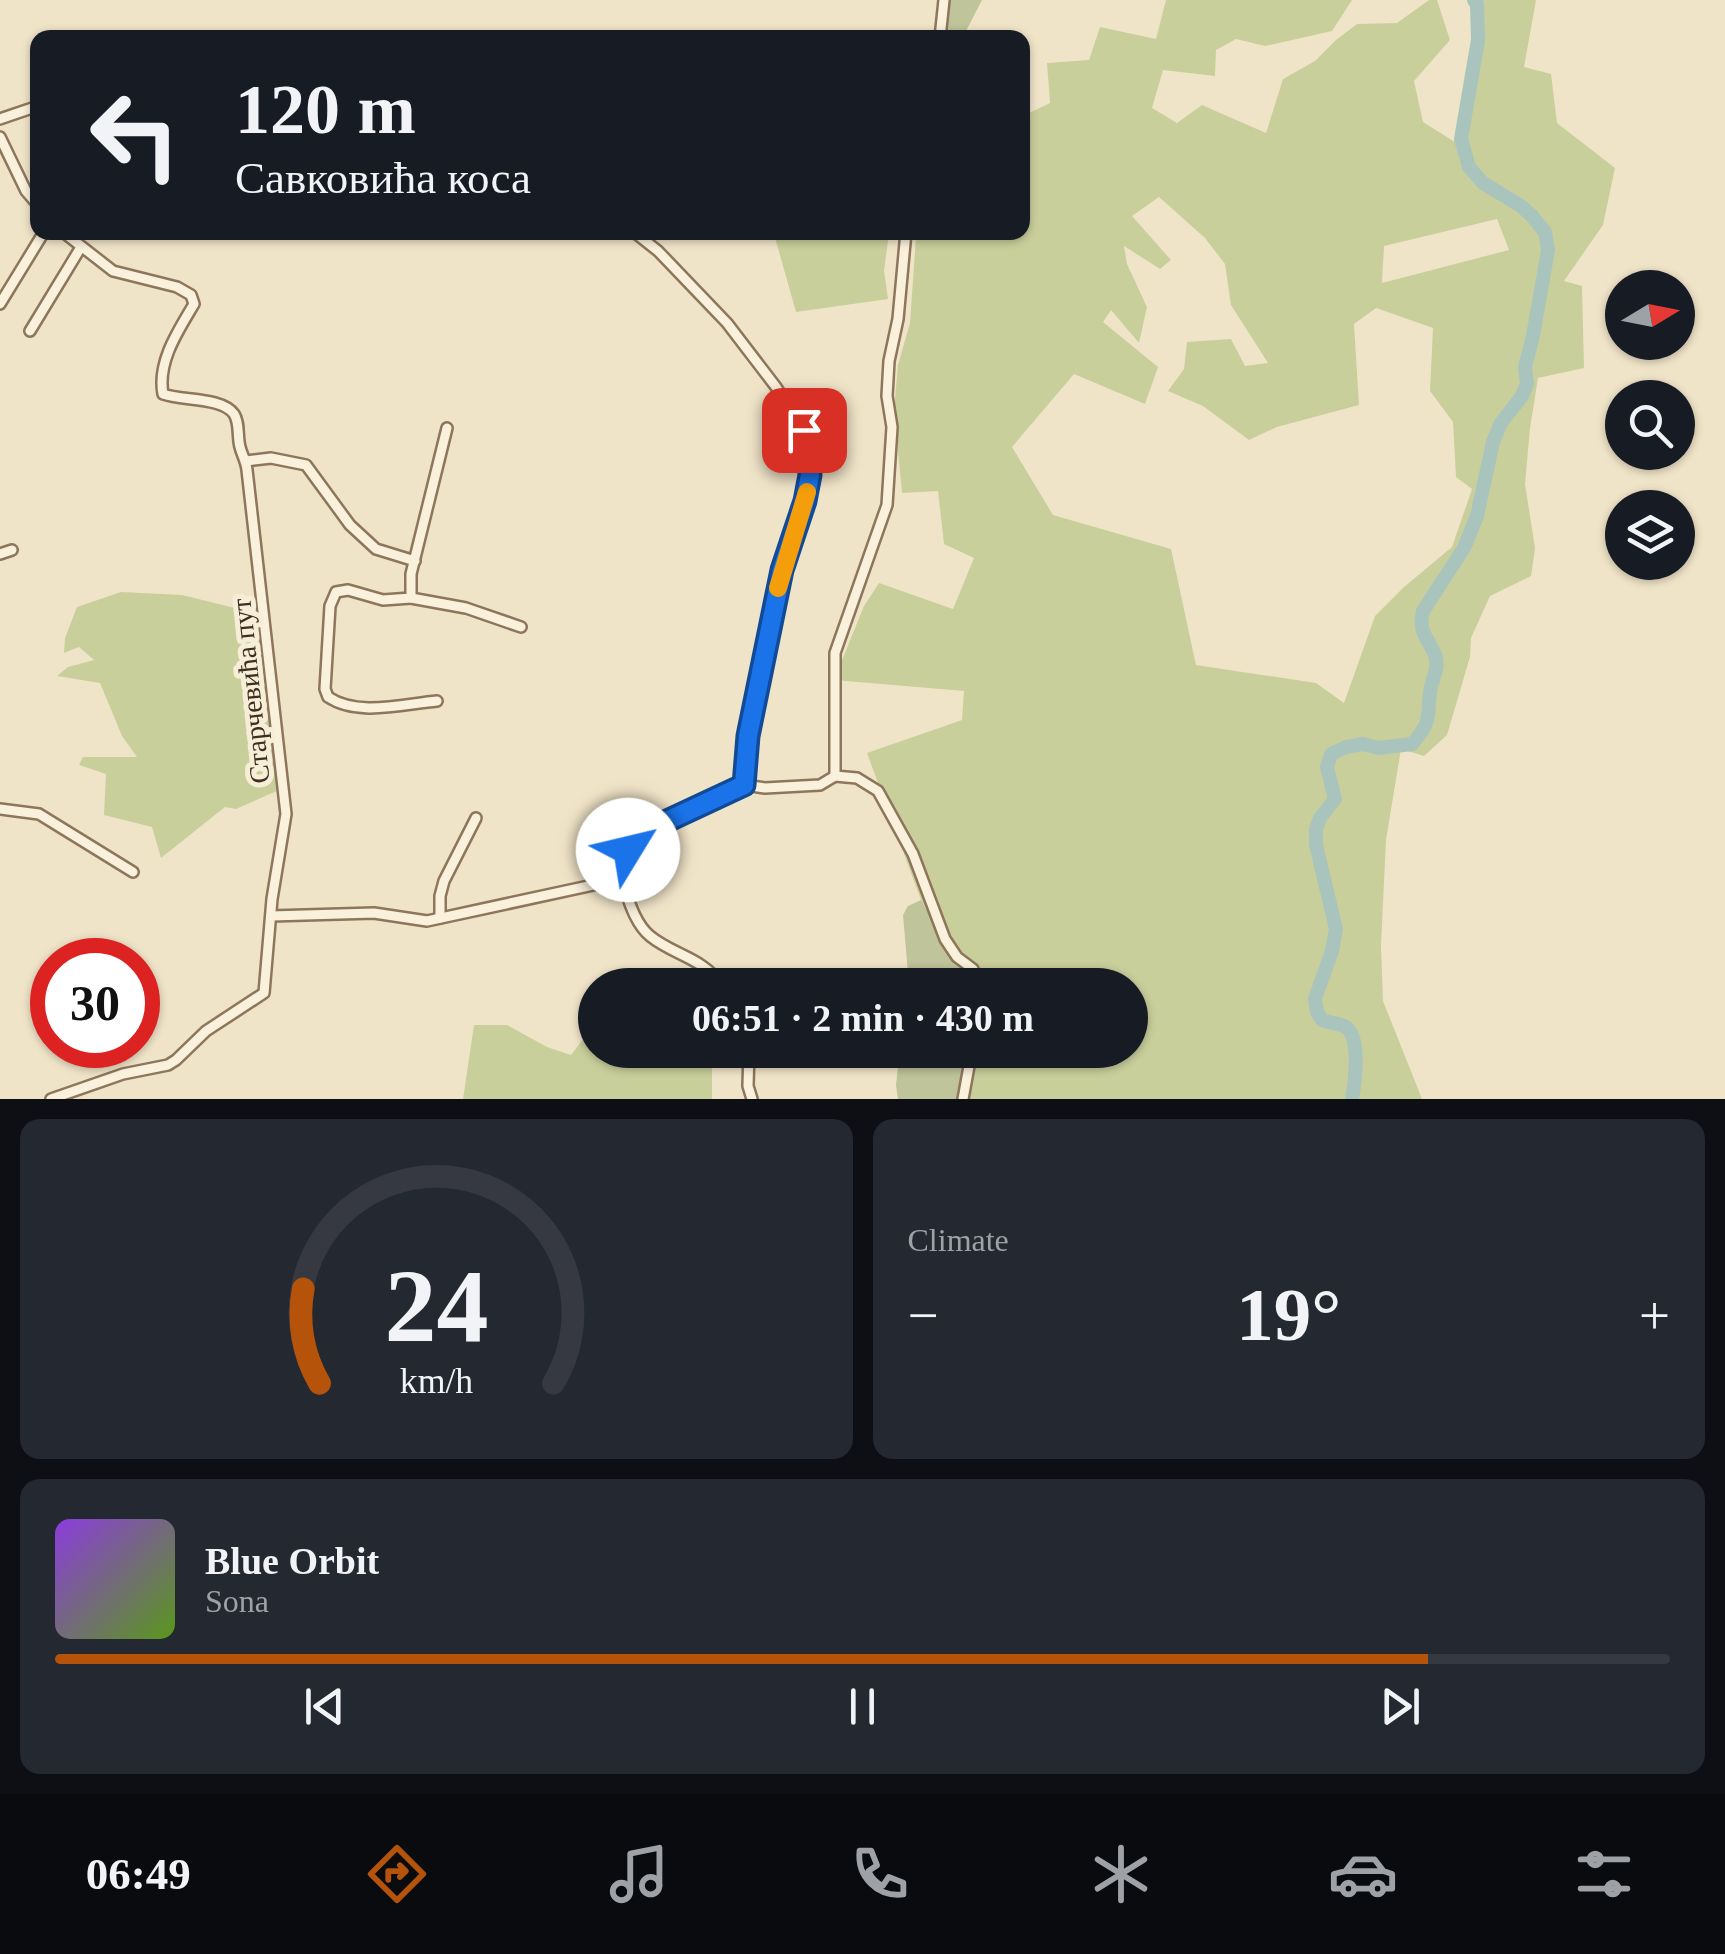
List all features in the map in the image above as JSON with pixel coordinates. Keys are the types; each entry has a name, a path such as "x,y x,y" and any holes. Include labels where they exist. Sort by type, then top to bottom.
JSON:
{"street":[{"path":"941,30 944,0"},
{"path":"0,119 30,109"},
{"path":"0,137 30,189"},
{"path":"0,304 39,240"},
{"name":"Старчевића пут","path":"52,1099 123,1074 168,1065 206,1031 264,992 270,916 286,814 246,461 236,418 220,404 163,394 162,372 172,343 194,304 192,295 177,286 113,270 72,240"},
{"path":"644,240 727,323 776,387 804,430 808,446 810,475 782,570 748,736 744,785"},
{"path":"834,776 835,653 887,504 892,427 887,396 888,362 898,319 905,240"},
{"path":"30,331 81,248"},
{"path":"0,277 14,280"},
{"path":"411,598 411,574 447,428"},
{"path":"246,461 271,458 306,466 350,525 376,549 415,561"},
{"path":"0,554 12,550"},
{"path":"437,701 366,708 346,706 328,697 325,689 330,606 336,592 348,590 383,600 411,598 466,608 521,626"},
{"path":"708,968 648,935 636,916 621,880 628,850 637,835 744,785 820,785 834,776 857,778 878,791 913,854 945,939 957,957 972,968"},
{"path":"0,809 39,814 133,872"},
{"path":"440,918 444,881 476,818"},
{"path":"270,916 374,914 427,921 621,880"},
{"path":"748,1068 752,1099"},
{"path":"963,1099 969,1068"}],"green space":[{"path":"950,0 982,0 967,30 944,30"},
{"path":"1166,0 1352,0 1332,31 1265,46 1236,39 1216,50 1215,76 1163,70 1152,108 1177,123 1202,105 1266,133 1283,79 1315,61 1357,24 1397,23 1429,0 1437,0 1450,40 1414,81 1423,122 1458,144 1476,27 1473,0 1536,0 1524,67 1551,74 1557,123 1615,168 1603,225 1564,281 1582,286 1584,368 1538,378 1525,484 1535,548 1531,576 1490,596 1471,638 1470,657 1447,735 1424,756 1401,749 1386,840 1381,945 1383,1001 1422,1099 962,1099 966,1068 1148,1068 1148,968 962,968 921,900 867,753 962,720 964,691 834,680 864,606 879,583 953,609 974,558 944,544 938,491 902,493 894,410 898,365 910,323 916,240 1030,240 1030,113 1050,103 1047,63 1089,60 1100,27 1156,39","holes":["1159,197 1205,238 1225,264 1231,305 1268,363 1245,366 1231,339 1187,342 1184,369 1168,391 1203,406 1249,440 1277,427 1359,405 1354,324 1376,308 1433,328 1430,391 1453,422 1456,477 1472,489 1452,547 1375,616 1344,703 1316,683 1196,665 1171,549 1053,515 1012,447 1074,374 1145,404 1158,367 1103,322 1111,310 1139,343 1147,307 1127,264 1124,246 1160,269 1171,260 1132,216","1497,219 1509,250 1382,283 1384,246"]},
{"path":"776,240 888,240 884,271 888,299 796,312"},
{"path":"121,592 182,595 259,614 279,790 236,809 225,807 161,858 152,827 104,815 106,774 79,765 83,757 137,757 122,736 100,683 57,676 68,667 94,660 79,647 64,653 65,638 77,607"},
{"path":"921,900 961,968 908,968 903,915 908,906"},
{"path":"474,1025 507,1025 571,1055 578,1046 578,1068 712,1068 712,1099 463,1099"},
{"path":"898,1068 966,1068 962,1099 898,1099"}],"waterway":[{"path":"1352,1099 1354,1040 1346,1027 1322,1020 1315,999 1336,929 1316,845 1320,818 1335,799 1327,767 1331,754 1346,747 1412,744 1426,722 1436,663 1423,630 1423,611 1464,548 1477,516 1493,442 1527,384 1525,367 1548,250 1545,232 1532,216 1483,183 1469,167 1461,139 1478,40 1474,0"}],"slow traffic":[{"path":"778,588 807,492"}],"route":[{"path":"628,850 637,835 744,785 748,736 782,570 810,475 804,430"}]}
